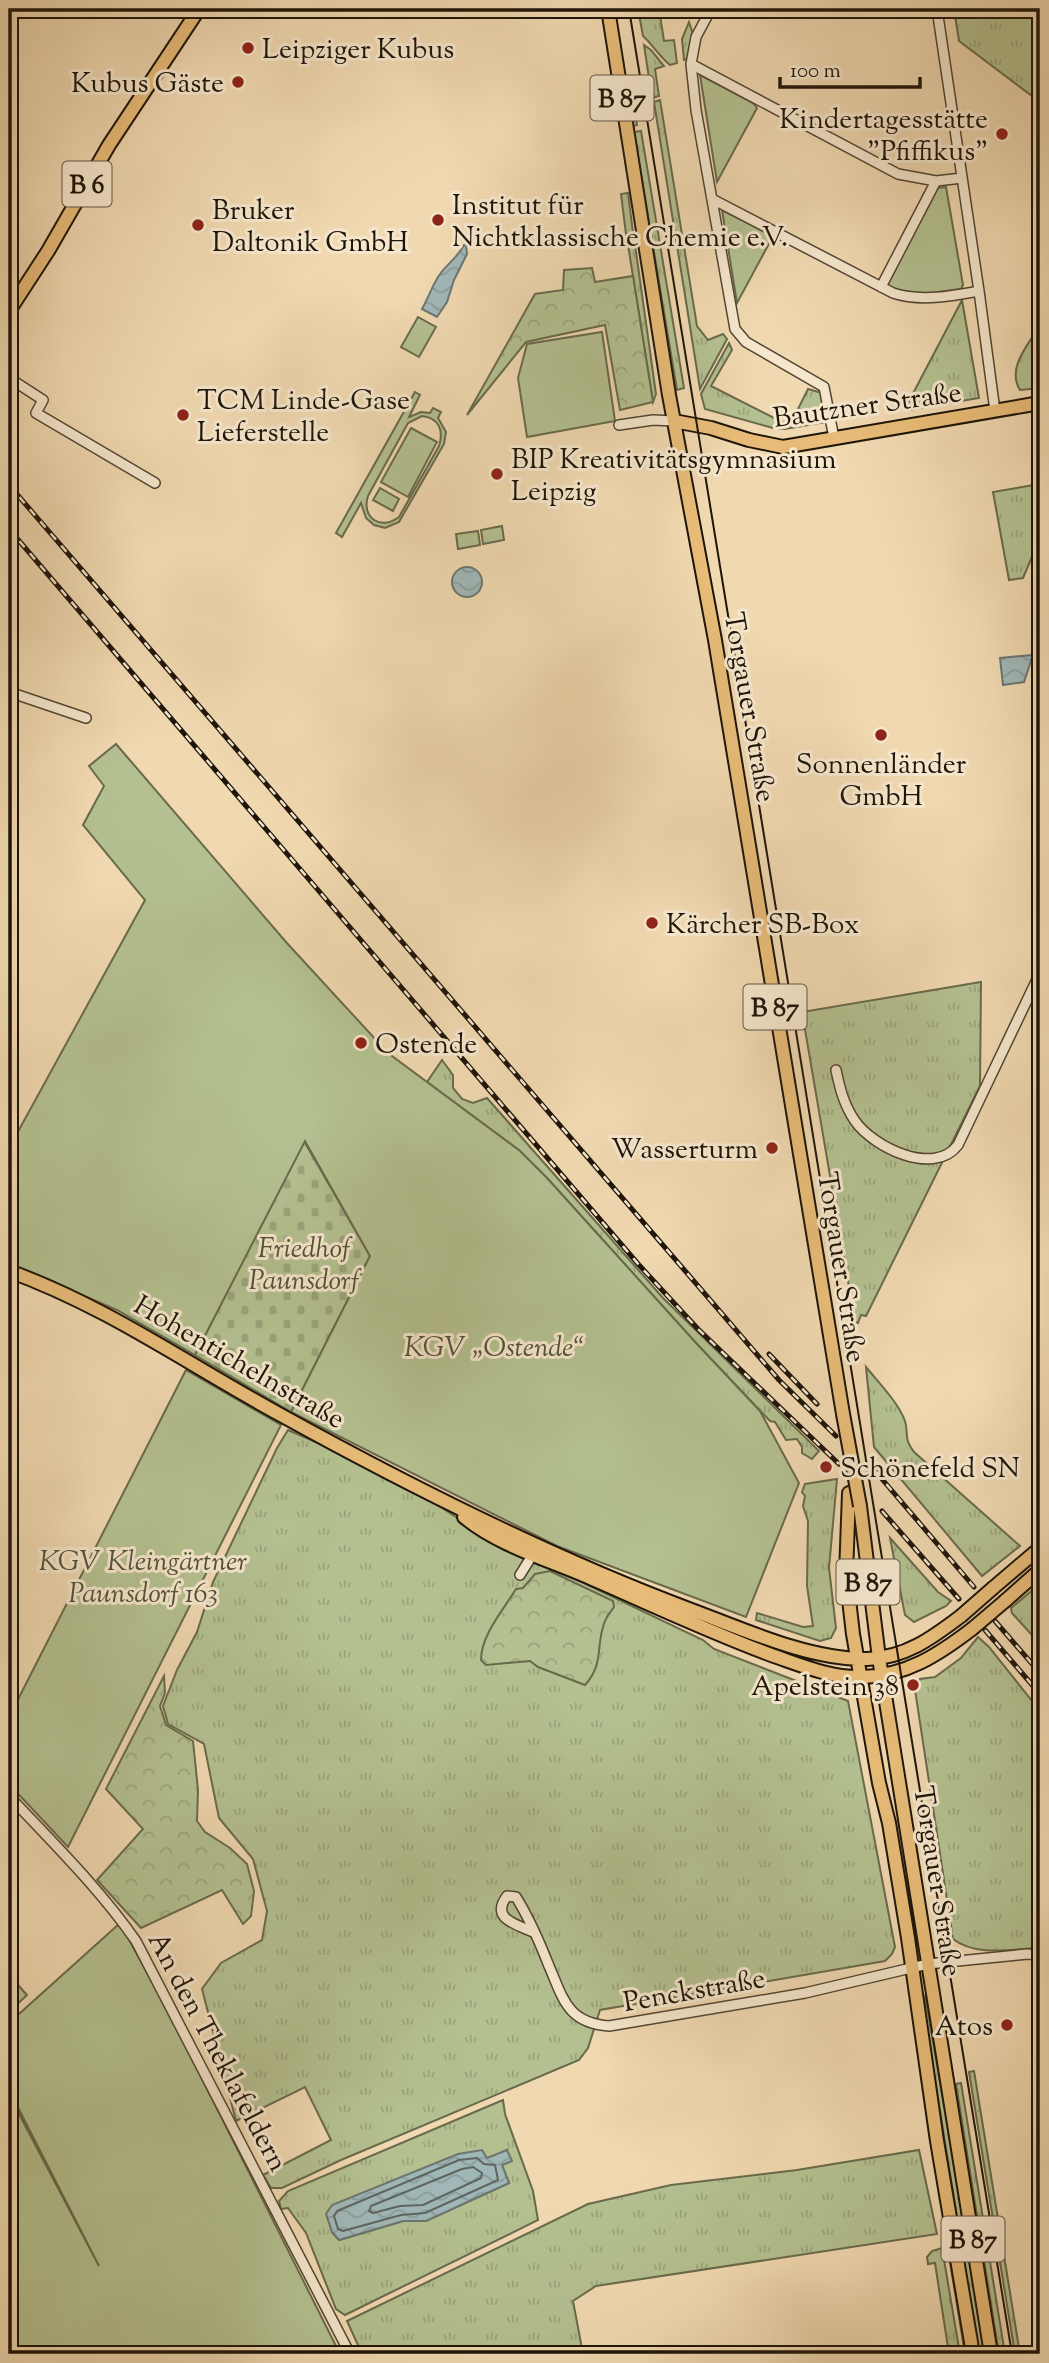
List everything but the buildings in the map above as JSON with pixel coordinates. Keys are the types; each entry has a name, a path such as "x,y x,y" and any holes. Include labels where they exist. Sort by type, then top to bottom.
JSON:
{"main road":[{"name":"B 6","path":"9,312 48,251 109,145 199,9"},
{"name":"Torgauer Straße","path":"608,9 674,421 715,640 860,1506 878,1658 991,2354"},
{"name":"Bautzner Straße","path":"674,421 775,446 1040,403"},
{"name":"Hohentichelnstraße","path":"9,1271 41,1282 115,1318 278,1414 444,1501 560,1555 696,1612 803,1648 857,1659 878,1658 914,1648 961,1616 1040,1548"},
{"name":"Torgauer Straße","path":"842,1411 849,1493 846,1574 857,1659 879,1783 889,1823 913,1967 937,2144 973,2354"},
{"name":"Hohentichelnstraße","path":"444,1501 468,1520 533,1554 755,1649 833,1675 881,1675 927,1661 972,1629 1040,1570"}],"street":[{"path":"711,9 696,37 691,64 735,329 746,342 824,387 834,438"},
{"path":"937,9 995,411"},
{"path":"691,64 898,174 936,181 962,178"},
{"path":"881,287 936,181"},
{"path":"712,199 907,298 979,291"},
{"path":"9,378 43,400 36,413 155,483"},
{"name":"Bautzner Straße","path":"619,425 653,420 674,421"},
{"path":"9,692 86,718"},
{"path":"835,1070 843,1102 856,1123 870,1138 915,1158 942,1158 953,1152 958,1145 1040,973"},
{"path":"520,1575 533,1554"},
{"name":"An den Theklafeldern","path":"9,1796 66,1856 119,1917 136,1941 350,2354"},
{"name":"Penckstraße","path":"533,1933 567,2007 596,2025 621,2025 805,1993 928,1964 1040,1955"}],"green space":[{"path":"638,9 659,9 664,41 674,40 677,63 670,65 643,36"},
{"path":"954,9 1040,9 1040,102 959,41"},
{"path":"689,22 693,34 687,59 684,60 682,39"},
{"path":"644,45 664,66 655,69 659,96 652,98"},
{"path":"700,75 753,103 757,108 717,182"},
{"path":"626,81 630,81 637,125 633,126"},
{"path":"660,100 697,326 708,340 723,334 727,339 700,389 654,102"},
{"path":"641,131 684,388 677,390 634,132"},
{"path":"946,187 963,285 961,289 920,295 889,288 888,281 936,188"},
{"path":"628,193 633,233 626,234 621,194"},
{"path":"722,210 767,233 771,240 737,303"},
{"path":"628,245 635,245 656,394 653,402"},
{"path":"592,268 595,282 633,276 653,402 620,410 605,325 526,342 467,415 535,294 563,290 564,270"},
{"path":"962,300 979,398 909,410 908,403"},
{"path":"418,317 436,327 419,357 401,347"},
{"path":"1040,325 1040,388 1020,390 1016,382 1017,365"},
{"path":"602,332 615,421 527,437 518,378 527,344"},
{"path":"729,343 732,350 711,386 786,424 792,421 808,389 822,393 826,422 785,429 773,428 705,409 701,394"},
{"path":"415,392 420,395 409,417 421,412 430,413 433,408 441,412 438,418 446,432 444,444 399,522 385,528 374,525 366,518 361,503 342,537 336,533","holes":["422,416 428,417 439,426 439,446 399,517 386,523 374,520 367,511 368,496 408,423"]},
{"path":"411,428 437,442 408,497 381,482"},
{"path":"1040,484 1040,538 1023,578 1009,580 993,492"},
{"path":"380,488 399,499 393,511 373,500"},
{"path":"502,526 504,540 483,544 481,530"},
{"path":"478,531 480,545 458,549 456,534"},
{"name":"KGV „Ostende“","path":"116,744 286,942 388,1053 520,1151 760,1411 799,1483 746,1617 557,1546 291,1412 370,1256 305,1141 195,1355 117,1310 9,1264 9,1148 145,900 83,825 104,786 89,766"},
{"path":"981,982 980,1086 866,1316 861,1315 858,1323 855,1322 802,1012"},
{"path":"442,1060 453,1075 453,1088 462,1099 473,1103 487,1098 663,1298 819,1451 812,1459 802,1453 797,1439 786,1440 775,1422 770,1421 696,1343 520,1151 427,1082"},
{"name":"Friedhof Paunsdorf","path":"304,1141 370,1256 291,1412 195,1355"},
{"path":"866,1367 902,1414 907,1439 914,1452 1020,1546 982,1576 874,1447"},
{"name":"KGV Kleingärtner Paunsdorf 163","path":"186,1370 281,1425 68,1847 9,1784 9,1717"},
{"path":"288,1430 334,1450 433,1502 485,1536 703,1640 714,1649 848,1701 895,1947 892,1954 885,1961 600,2010 588,2048 579,2060 341,2160 282,2188 271,2188 263,2175 331,2140 305,2087 236,2121 202,1989 221,1963 262,1940 267,1911 253,1859 219,1818 204,1744 168,1724 163,1706 177,1670 197,1632 213,1582"},
{"path":"837,1479 829,1568 836,1628 831,1638 820,1641 756,1620 757,1613 803,1627 813,1626 807,1586 808,1521 803,1506 805,1496 802,1492 805,1484"},
{"path":"890,1538 938,1592 951,1601 946,1606 914,1622 905,1615"},
{"path":"550,1571 613,1601 614,1607 602,1630 595,1669 585,1685 538,1667 530,1661 486,1665 481,1660 489,1632 516,1589 523,1588 535,1574"},
{"path":"1040,1584 1040,1644 1012,1613 1011,1608"},
{"path":"978,1637 1040,1711 1040,1948 983,1950 962,1945 953,1939 915,1690 920,1679 935,1677 961,1658"},
{"path":"164,1676 165,1693 160,1706 166,1725 193,1741 198,1790 197,1821 205,1832 230,1848 247,1864 254,1891 251,1916 243,1924 222,1890 141,1928 97,1880 143,1829 106,1789"},
{"path":"120,1923 171,2017 340,2354 9,2354 9,2095 99,2266 9,2090 9,2023"},
{"path":"9,1975 27,1995 9,2012"},
{"path":"925,1996 944,2105 953,2138 988,2354 979,2354 922,1999"},
{"path":"974,2071 1020,2354 1015,2354 969,2072"},
{"path":"961,2083 1005,2354 999,2354 956,2084"},
{"path":"503,2100 505,2114 533,2191 538,2220 345,2315 336,2309 306,2233 288,2208 281,2209 279,2201 288,2191","holes":["507,2150 502,2165 509,2183 426,2221 403,2221 339,2240 332,2232"]},
{"path":"919,2150 937,2234 596,2286 573,2301 583,2354 362,2354 347,2321 588,2204 671,2185 797,2170"},
{"path":"942,2248 960,2354 949,2354 935,2263 928,2264 927,2257 932,2251"},
{"path":"948,2250 953,2254 969,2354 965,2354"}],"water":[{"path":"464,245 467,254 447,302 437,317 422,309 438,277"},
{"path":"467,567 478,571 482,582 478,593 467,597 456,593 452,582 456,571"},
{"path":"1033,655 1024,682 1003,685 1000,658"},
{"path":"482,2150 487,2158 507,2150 512,2161 502,2165 509,2183 426,2221 403,2221 339,2240 332,2232 326,2214 332,2205 458,2154"}],"tram line":[{"path":"629,9 1012,2354"}],"railway":[{"path":"9,485 779,1380 836,1436"},
{"path":"9,529 639,1265 698,1329 839,1464"},
{"path":"769,1354 817,1404"},
{"path":"876,1472 974,1587"},
{"path":"882,1511 959,1599"},
{"path":"995,1621 1040,1673"},
{"path":"985,1630 1040,1694"}],"place":[{"name":"Leipziger Kubus","path":"248,48"},
{"name":"Kubus Gäste","path":"238,82"},
{"name":"Kindertagesstätte \"Pfiffikus\"","path":"1002,134"},
{"name":"Institut für Nichtklassische Chemie e.V.","path":"438,220"},
{"name":"Bruker Daltonik GmbH","path":"198,225"},
{"name":"TCM Linde-Gase Lieferstelle","path":"183,415"},
{"name":"BIP Kreativitätsgymnasium Leipzig","path":"497,474"},
{"name":"Sonnenländer GmbH","path":"881,735"},
{"name":"Kärcher SB-Box","path":"652,923"},
{"name":"Ostende","path":"361,1043"},
{"name":"Wasserturm","path":"772,1148"},
{"name":"Schönefeld SN","path":"826,1467"},
{"name":"Apelstein 38","path":"913,1685"},
{"name":"Atos","path":"1007,2025"}]}
